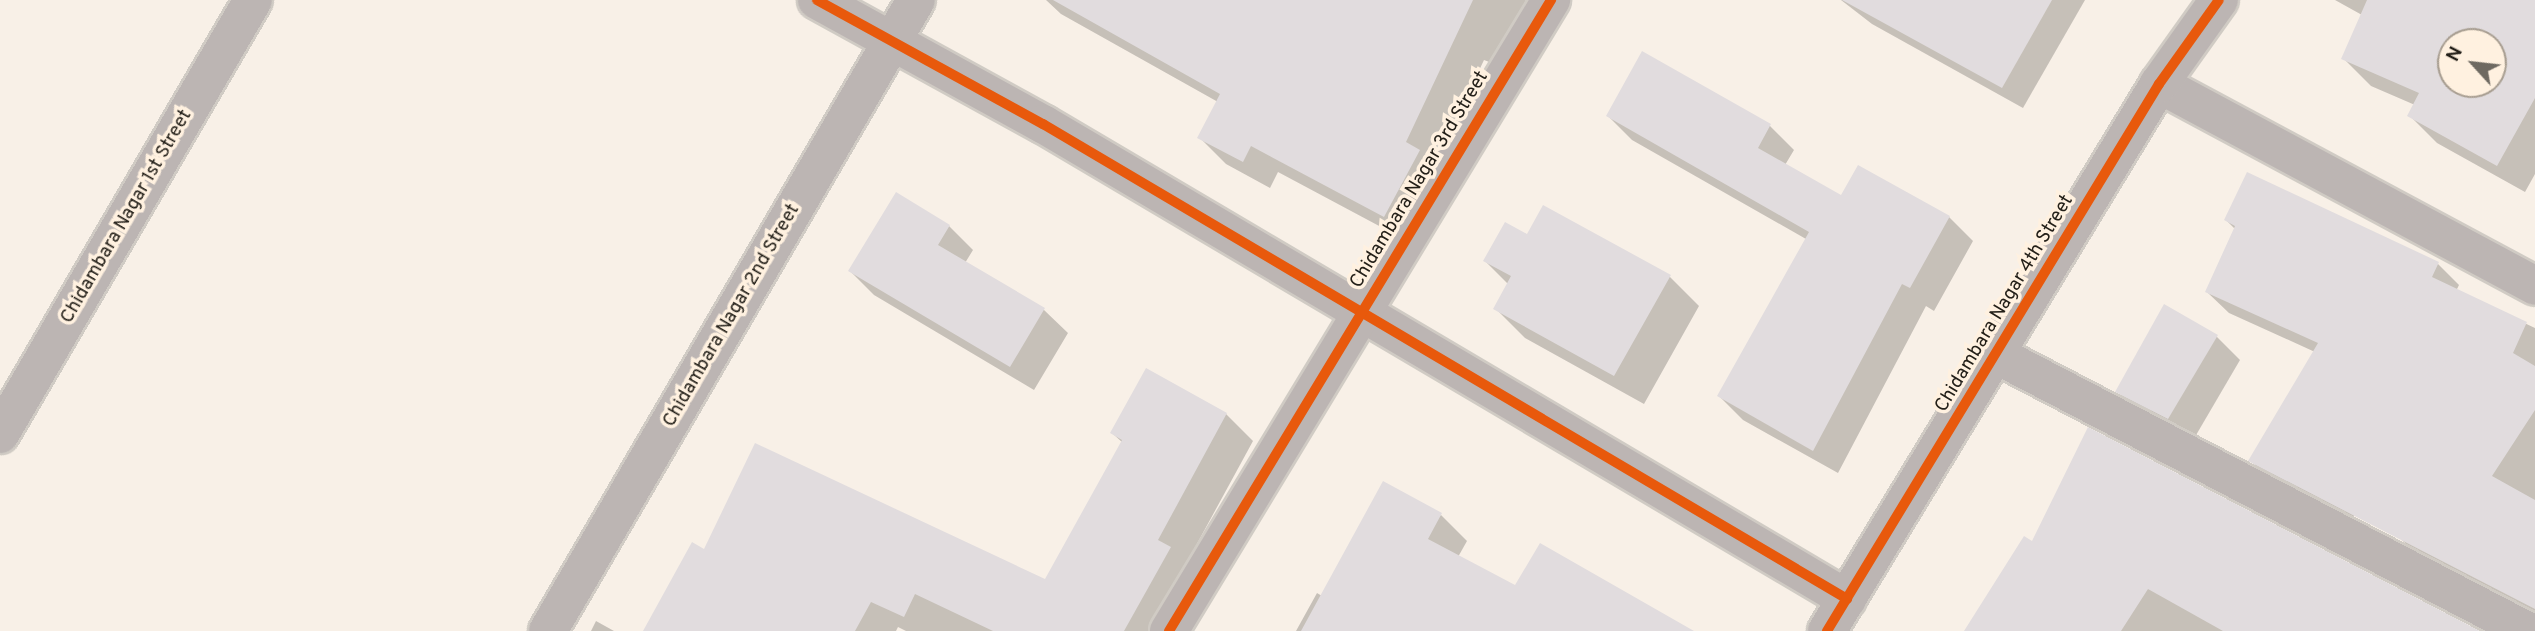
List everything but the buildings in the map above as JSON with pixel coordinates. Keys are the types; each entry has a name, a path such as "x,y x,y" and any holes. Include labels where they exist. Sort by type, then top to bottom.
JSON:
{"street":[{"name":"Chidambara Nagar 1st Street","path":"0,434 253,0"},
{"path":"817,0 1361,310 1847,599"},
{"name":"Chidambara Nagar 2nd Street","path":"548,631 916,0"},
{"name":"Chidambara Nagar 3rd Street","path":"1169,631 1551,0"},
{"name":"Chidambara Nagar 4th Street","path":"1827,631 2159,84 2219,0"},
{"path":"2159,84 2535,286"},
{"path":"1994,355 2527,631"}],"cycle path":[{"path":"817,0 1043,124 1847,599"},
{"path":"1169,631 1551,0"},
{"path":"1827,631 2159,84 2219,0"}]}
